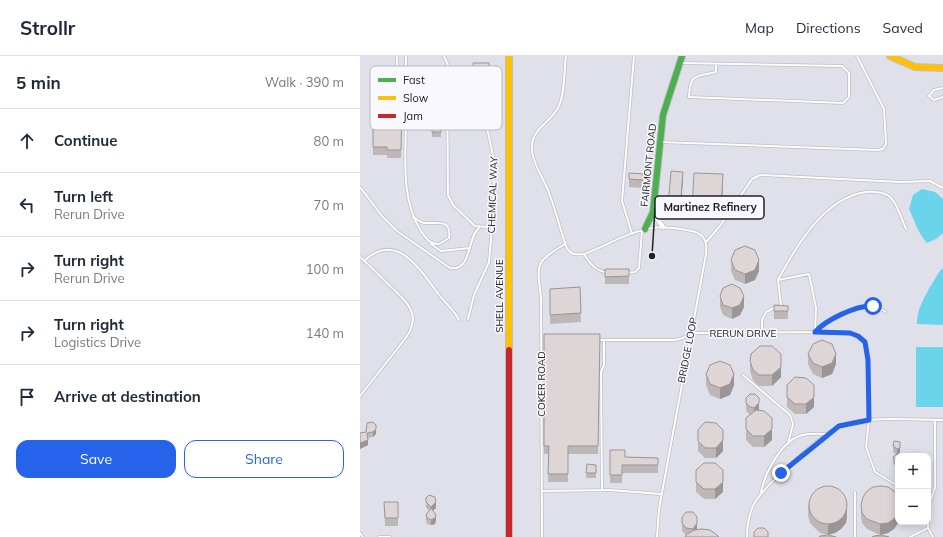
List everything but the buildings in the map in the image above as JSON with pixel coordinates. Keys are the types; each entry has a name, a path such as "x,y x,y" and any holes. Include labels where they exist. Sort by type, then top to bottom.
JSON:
{"street":[{"name":"SHELL AVENUE","path":"509,56 509,537"},
{"name":"FAIRMONT ROAD","path":"644,230 654,212 663,115 682,56"},
{"path":"890,56 915,67 933,69 943,68"},
{"path":"654,212 663,227"}],"lane":[{"path":"397,56 397,66"},
{"name":"CHEMICAL WAY","path":"444,56 447,65"},
{"path":"566,56 560,104 553,115 536,132 532,144 535,161 549,193 565,244 572,254 584,254 632,234 644,230 663,227 696,232 705,238 706,242 720,226 752,179 760,175 930,182 943,188"},
{"path":"632,234 622,201 634,56"},
{"path":"660,142 877,150 883,148 886,144 884,109 858,56"},
{"path":"680,63 842,66 849,74 849,97 843,103 689,97 691,80 695,76 716,72 716,64"},
{"path":"943,88 934,90 929,96 934,100 943,96"},
{"path":"406,130 406,173 409,202 413,216 426,239 434,247 442,251 470,248"},
{"path":"448,130 448,195 453,204 472,224 479,228 487,227 493,222"},
{"name":"CHEMICAL WAY","path":"468,318 474,295 489,262 493,222 494,161 491,141 486,130"},
{"path":"360,187 382,216 397,231 450,268 459,266 466,258 473,234 479,228"},
{"path":"762,333 762,320 766,312 781,305 778,280 796,246 832,207 845,197 872,191 881,193 892,199 906,229"},
{"path":"413,216 420,222 441,222 448,227 449,234 447,241 439,244 430,243"},
{"path":"622,273 635,272 639,268 644,230"},
{"name":"BRIDGE LOOP","path":"657,537 657,521 661,494 706,254 706,242"},
{"name":"COKER ROAD","path":"542,537 541,298 537,274 538,268 547,257 565,244"},
{"path":"364,261 379,251 391,250 401,253 413,262 459,320"},
{"path":"584,254 591,265 598,271 614,273"},
{"path":"360,257 408,304 413,315 413,322 409,333 360,396"},
{"path":"778,280 809,274 816,308 815,332"},
{"path":"815,332 823,324 864,307 873,306 886,312"},
{"name":"RERUN DRIVE","path":"595,340 675,340 683,338 690,333 850,333 858,336 865,342 868,360 869,420"},
{"path":"541,339 547,339"},
{"path":"602,490 601,372 604,365 604,340"},
{"path":"743,375 790,415 793,424 787,445"},
{"path":"869,420 866,447 875,472 895,484"},
{"path":"747,537 749,518 753,506 760,494 781,473 828,434 845,424 869,420 943,420"},
{"path":"931,497 935,488 935,420"},
{"path":"760,494 764,479 775,458 791,440 803,435 828,434"},
{"path":"542,490 602,490 661,494"},
{"path":"854,537 855,492"},
{"path":"910,537 928,528 933,537"},
{"path":"360,533 363,537"},
{"path":"380,537 390,537"}],"shaded area":[{"path":"360,56 943,56 943,537 360,537"}],"water":[{"path":"922,189 935,192 943,199 943,233 936,239 927,243 919,231 909,209 913,195"},
{"path":"943,268 943,325 917,324 919,310 928,290"},
{"path":"916,347 943,347 943,407 916,407"}],"traffic: fast":[{"path":"645,229 653,212 663,115 682,56"}],"traffic: slow":[{"path":"509,56 509,350"},
{"path":"890,56 915,67 943,68"}],"traffic: jam":[{"path":"509,350 509,537"}],"place":[{"name":"Martinez Refinery","path":"652,256"}],"route":[{"path":"781,473 839,426 855,421 869,420 868,353 865,342 854,334 845,332 815,332 823,324 834,318 864,307 873,306"}]}
